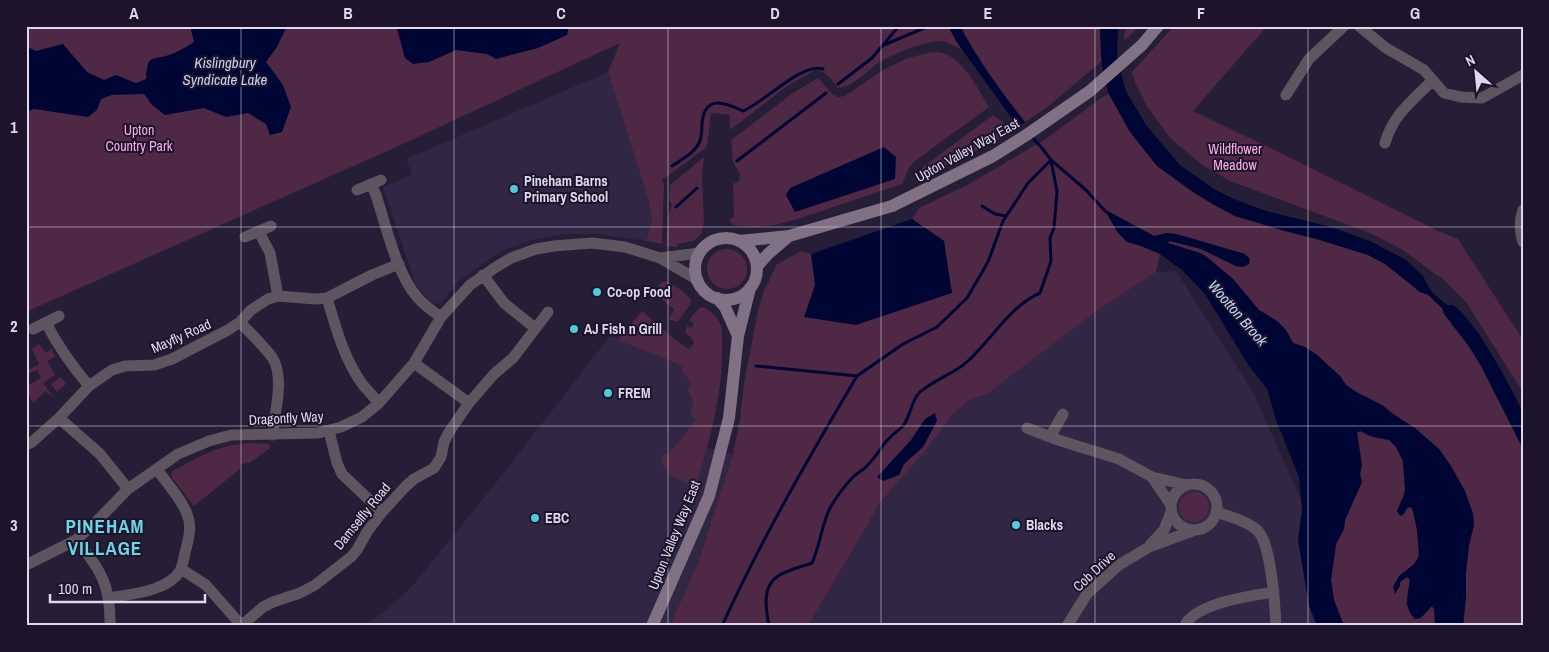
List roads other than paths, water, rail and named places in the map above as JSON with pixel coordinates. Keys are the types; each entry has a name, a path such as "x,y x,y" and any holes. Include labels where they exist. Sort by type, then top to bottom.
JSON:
{"street":[{"name":"Upton Valley Way East","path":"740,241 789,236 892,206 993,156 1090,91 1142,45 1158,26"},
{"path":"1286,95 1309,59 1344,26"},
{"path":"1359,26 1386,48 1424,70 1444,93 1462,97 1482,98 1522,78"},
{"path":"1385,143 1388,133 1401,110 1432,81"},
{"path":"357,190 376,182 376,195 406,282 425,305 441,317"},
{"path":"1523,210 1520,231 1523,242"},
{"path":"245,238 271,226"},
{"path":"259,232 270,253 278,296 327,298 372,275 399,264"},
{"name":"Upton Valley Way East","path":"757,266 789,236"},
{"path":"718,238 740,241 748,247 754,256 757,266 755,281 740,296 732,299 717,298 705,292 698,280 696,262 699,253 704,247 718,238"},
{"name":"Dragonfly Way","path":"26,565 76,540 128,489 178,454 210,440 231,435 318,433 341,427 362,417 379,403 414,363 441,317 470,285 511,258 536,249 554,246 592,243 626,247 660,258 698,280"},
{"name":"Dragonfly Way","path":"660,258 699,253"},
{"path":"483,275 504,303 535,328"},
{"name":"Upton Valley Way East","path":"652,626 709,496 729,418 738,336 750,288"},
{"name":"Mayfly Road","path":"26,445 60,418 89,386 112,370 125,366 154,365 163,362 228,330 240,322 251,310 268,299 278,296"},
{"path":"327,298 346,357 363,384 379,403"},
{"path":"717,298 725,307 738,336"},
{"name":"Damselfly Road","path":"241,626 268,604 300,593 315,585 351,557 382,512 406,486 414,479 434,468 449,432 469,404 494,374 513,358 548,312"},
{"path":"33,329 59,316"},
{"path":"240,322 272,358 276,366 279,377 272,435"},
{"path":"46,323 66,358 89,386"},
{"path":"414,363 469,404"},
{"path":"1050,438 1063,414"},
{"path":"60,418 100,454 128,489"},
{"path":"1027,428 1050,438 1118,459 1152,477 1187,485 1203,486 1214,496 1216,512 1213,519 1202,528 1194,530 1182,527 1177,523 1163,492 1152,477"},
{"path":"330,430 337,463 342,474 382,512"},
{"path":"109,598 157,588 167,584 177,576 181,568 190,535 190,525 187,513 157,469"},
{"path":"1171,509 1174,495 1187,485"},
{"name":"Cob Drive","path":"1149,547 1164,530 1171,509"},
{"path":"1216,512 1258,530 1264,540 1274,592 1276,626"},
{"name":"Cob Drive","path":"1068,626 1087,594 1119,565 1149,547 1194,530"},
{"path":"76,540 97,566 104,580 109,598 110,626"},
{"path":"181,568 206,585 241,626"},
{"path":"1187,626 1186,623 1189,619 1221,603 1274,592"}],"water":[{"name":"Kislingbury Syndicate Lake","path":"190,26 287,26 277,47 266,62 283,85 291,107 282,132 270,135 266,124 248,113 226,117 204,108 165,115 152,105 144,94 112,95 101,99 97,110 88,117 34,109 26,112 26,46 36,51 63,44 87,72 104,80 116,75 136,83 146,79 151,60 172,54 194,42"},
{"path":"395,26 569,26 567,35 538,48 496,59 487,54 456,50 429,62 413,64 405,58"},
{"path":"948,26 960,26 990,76 1025,122 1018,127 956,41"},
{"path":"1100,26 1118,26 1117,59 1126,91 1146,125 1180,165 1214,189 1234,199 1266,211 1331,227 1370,241 1406,260 1423,276 1431,291 1447,305 1453,305 1464,315 1479,334 1501,370 1523,412 1523,449 1481,365 1444,314 1442,308 1428,295 1420,292 1385,264 1368,255 1235,216 1190,190 1157,166 1130,132 1109,94 1103,74"},
{"path":"884,147 896,157 895,179 795,212 786,195 790,188"},
{"path":"1104,209 1154,236 1167,233 1176,234 1245,254 1250,259 1249,264 1243,267 1236,266 1201,249 1170,241 1168,243 1207,257 1233,279 1259,310 1277,321 1286,330 1293,343 1305,347 1317,355 1340,376 1346,385 1382,405 1415,428 1439,449 1465,491 1473,514 1474,525 1469,545 1466,572 1463,626 1435,626 1434,609 1432,606 1421,618 1415,619 1408,605 1410,580 1407,577 1400,582 1400,586 1395,594 1393,587 1399,576 1414,564 1419,556 1413,511 1411,507 1407,508 1404,514 1400,516 1397,511 1405,490 1403,461 1396,447 1389,440 1370,436 1360,431 1357,433 1362,465 1360,474 1362,482 1345,520 1344,529 1336,544 1331,580 1334,600 1344,626 1317,626 1309,606 1298,540 1302,510 1299,477 1276,420 1267,389 1249,366 1205,294 1182,270 1160,254 1127,242 1118,233"},
{"path":"912,219 944,241 952,293 856,325 804,317 815,285 811,254"},
{"path":"935,413 937,421 923,447 904,464 899,475 883,481 877,477 911,440 925,419"}],"waterway":[{"path":"838,84 872,58 899,26"},
{"path":"884,45 929,26"},
{"path":"672,166 697,147 700,141 704,114 711,105 722,103 743,111 805,71 814,68 823,69"},
{"path":"737,161 826,93"},
{"name":"Wootton Brook","path":"1030,135 1051,160 1086,190 1106,212"},
{"path":"756,366 857,376 903,344 937,327 967,298 988,262 1003,221 1028,183 1051,160"},
{"path":"769,626 766,602 772,581 786,572 812,563 827,514 832,504 850,481 875,457 886,441 903,426 917,395 926,387 957,370 968,361 1010,314 1040,293 1051,261 1050,238 1054,228 1057,191 1051,161"},
{"path":"676,207 697,188"},
{"path":"982,206 995,214 1006,216"},
{"path":"722,626 769,530 857,376"}],"place":[{"name":"Pineham Barns Primary School","path":"514,189"},
{"name":"Co-op Food","path":"597,292"},
{"name":"AJ Fish n Grill","path":"574,329"},
{"name":"FREM","path":"608,393"},
{"name":"EBC","path":"535,518"},
{"name":"Blacks","path":"1016,525"}],"district":[{"name":"PINEHAM VILLAGE","path":"105,537"}],"park label":[{"name":"Upton Country Park","path":"139,138"},
{"name":"Wildflower Meadow","path":"1235,158"}]}
